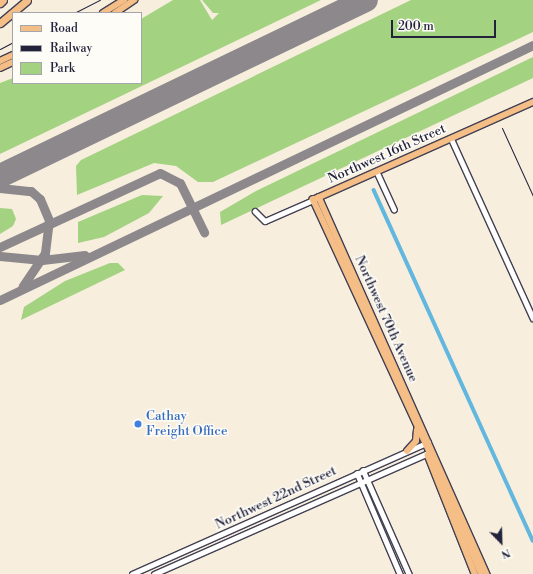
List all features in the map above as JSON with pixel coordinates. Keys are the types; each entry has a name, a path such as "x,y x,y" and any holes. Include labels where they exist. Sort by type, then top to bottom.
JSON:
{"highway":[{"path":"0,3 3,0"},
{"path":"13,12 27,0"},
{"path":"0,23 12,13"}],"main road":[{"path":"105,12 124,0"},
{"path":"116,12 134,0"},
{"path":"0,61 12,55"},
{"path":"0,68 12,62"},
{"name":"Northwest 16th Street","path":"313,200 533,102"},
{"name":"Northwest 70th Avenue","path":"319,197 430,451"},
{"name":"Northwest 70th Avenue","path":"313,200 417,430 426,442"},
{"path":"407,451 416,441 417,430"},
{"path":"430,451 483,567 488,574"},
{"path":"430,451 429,464 475,574"},
{"path":"430,451 481,574"}],"street":[{"path":"451,138 533,318"},
{"path":"377,172 394,209"},
{"name":"Northwest 16th Street","path":"254,210 265,221 313,200"},
{"name":"Northwest 22nd Street","path":"132,574 426,442"},
{"name":"Northwest 22nd Street","path":"154,574 430,451"},
{"path":"363,470 409,574"},
{"path":"357,473 400,574"}],"green space":[{"path":"173,0 200,0 212,20 219,13 213,13 202,0 321,0 0,154 0,83 12,78 12,84 142,84 142,18"},
{"path":"411,0 533,0 533,32 213,182 198,182 176,166 154,163 77,195 76,166 81,160"},
{"path":"533,57 533,78 221,225 220,212 256,191"},
{"path":"142,195 163,196 149,213 104,237 78,243 78,222"},
{"path":"0,208 12,209 16,219 13,226 0,234"},
{"path":"110,263 118,263 125,270 21,320 24,307 65,281"}],"waterway":[{"path":"374,190 533,541"}],"taxiway":[{"path":"0,300 533,45"},
{"path":"0,247 160,173 180,183 204,232"},
{"path":"0,188 31,191 40,199 49,220 45,253 23,286"},
{"path":"0,256 42,260 85,255"}],"runway":[{"path":"0,176 366,0"}],"railway":[{"path":"76,12 100,0"},
{"path":"0,49 12,43"},
{"path":"502,128 533,196"}],"place":[{"name":"Cathay Freight Office","path":"138,424"}]}
